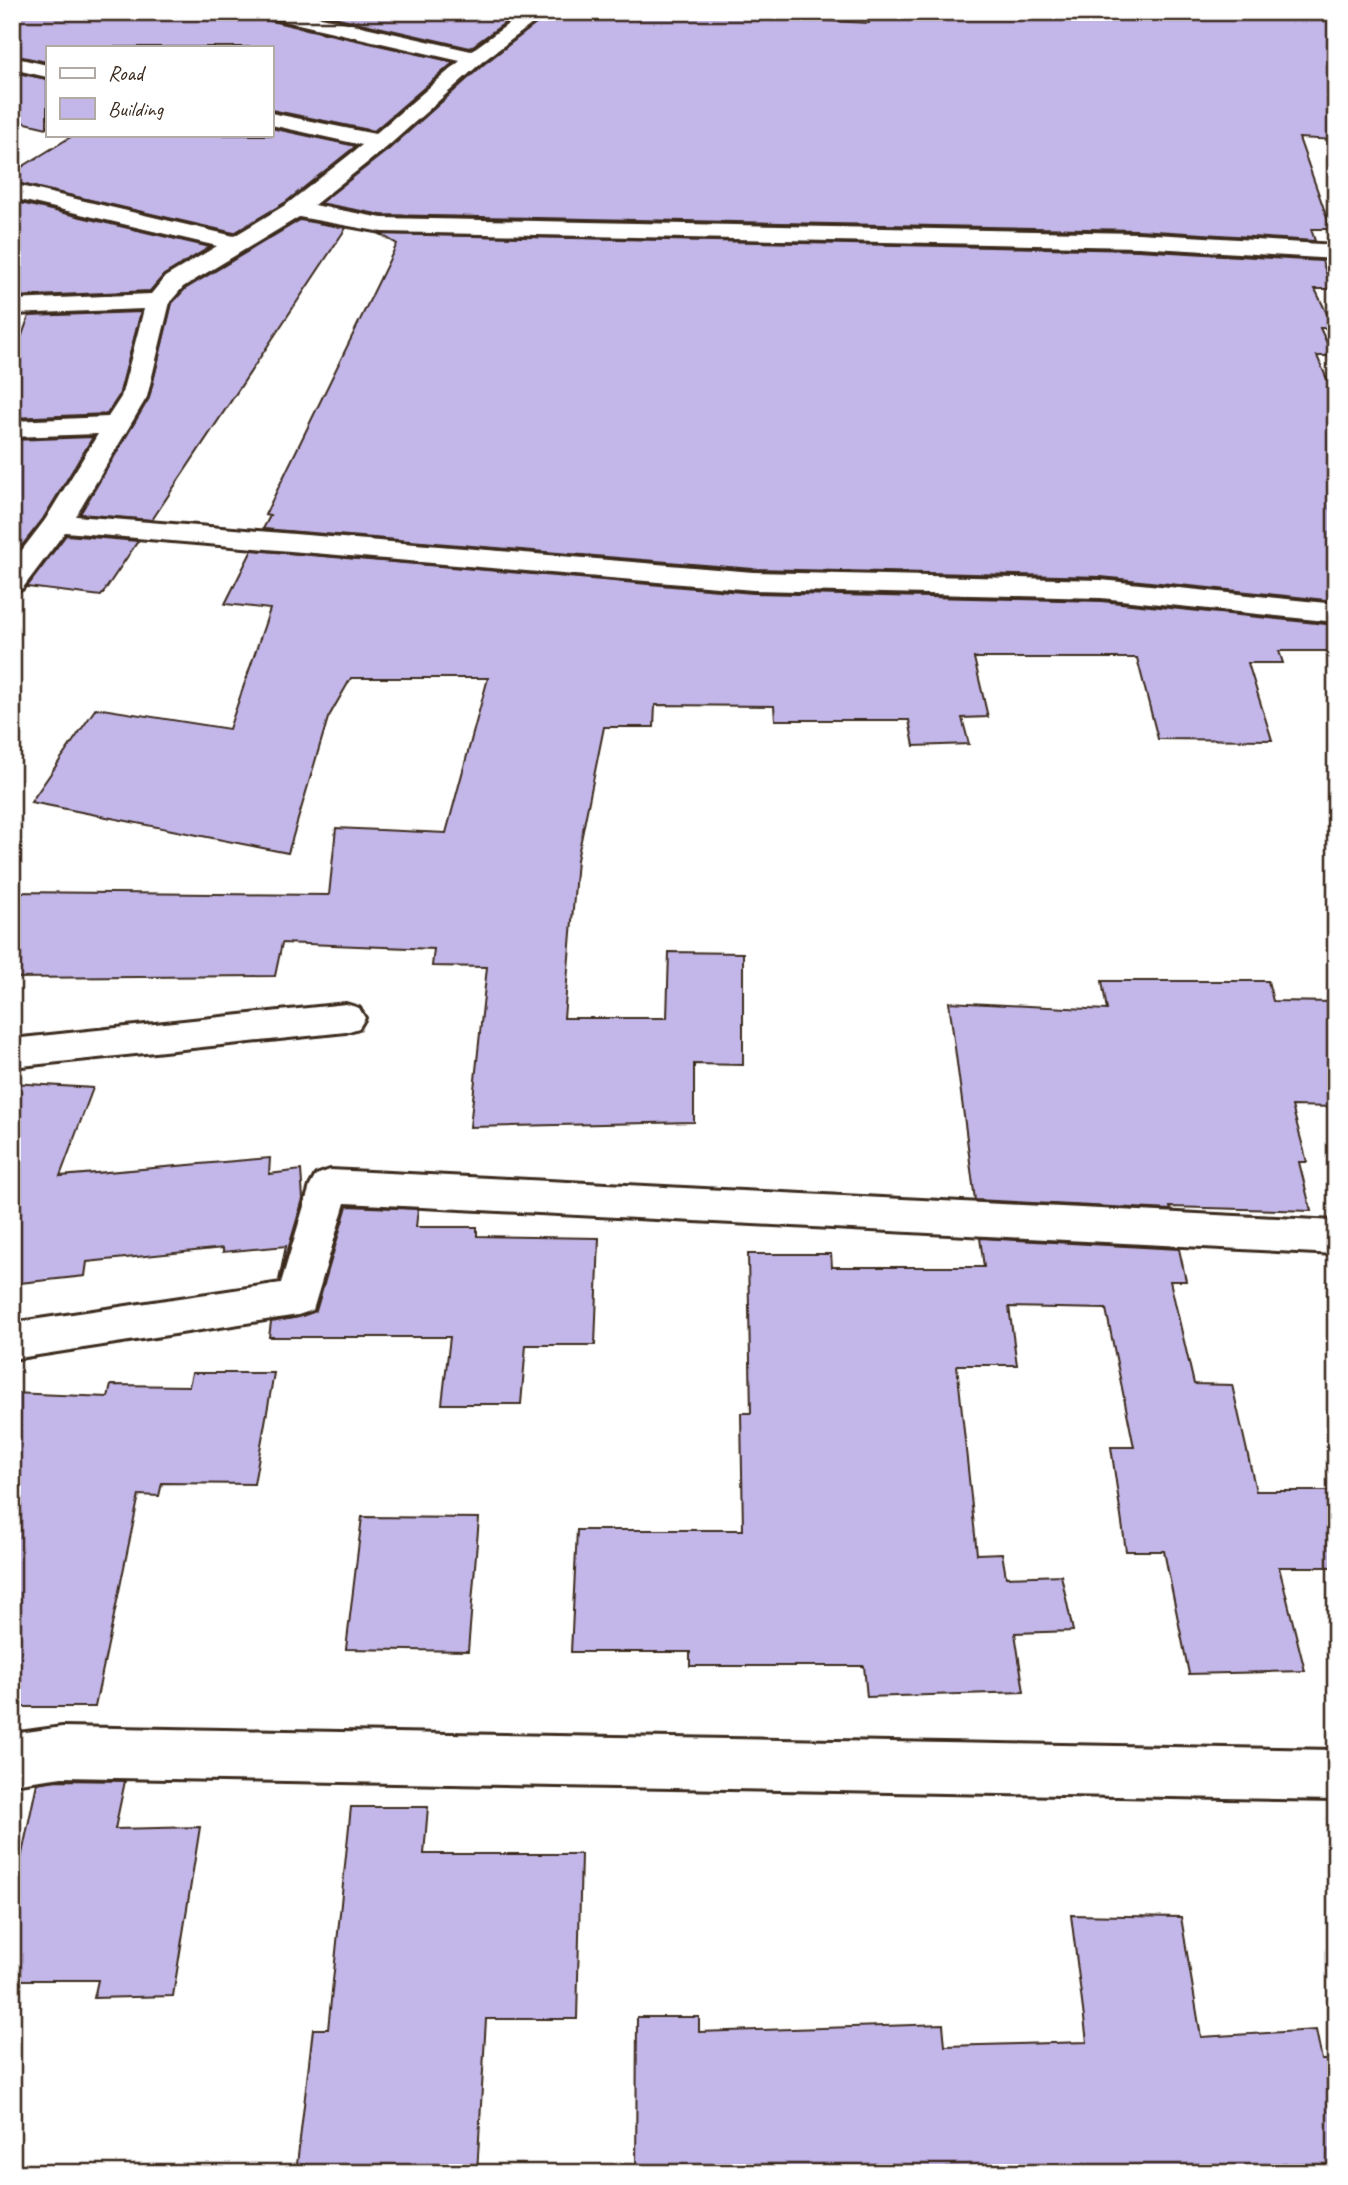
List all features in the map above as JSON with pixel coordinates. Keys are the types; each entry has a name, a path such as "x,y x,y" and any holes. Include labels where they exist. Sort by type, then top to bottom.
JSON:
{"street":[{"path":"272,12 475,58"},
{"path":"12,583 57,523 134,397 158,301 174,282 295,209 379,142 475,58 538,12"},
{"path":"12,63 46,71"},
{"path":"273,119 379,142"},
{"path":"12,191 235,243"},
{"path":"295,209 382,225 1138,240 1336,252"},
{"path":"12,307 158,301"},
{"path":"12,429 117,425"},
{"path":"57,523 753,581 1101,589 1336,613"},
{"path":"12,1054 346,1018"},
{"path":"12,1341 299,1298 330,1186 1336,1238"},
{"path":"12,1759 62,1752 1336,1775"}],"building":[{"path":"12,12 259,12 271,21 454,62 374,131 273,110 273,46 46,46 46,62 12,55"},
{"path":"312,12 520,12 470,48"},
{"path":"551,12 646,12 869,23 870,12 1117,16 1116,12 1336,12 1336,140 1299,138 1331,229 1311,229 1315,241 1138,230 382,215 320,203 389,149 484,64"},
{"path":"12,72 46,79 46,128 13,120"},
{"path":"273,128 356,146 286,202 234,233 12,182 12,173 72,136 273,136"},
{"path":"12,201 210,247 164,275 150,291 12,297"},
{"path":"300,220 346,228 152,520 80,514 149,398 172,303 185,289"},
{"path":"380,234 1138,250 1322,261 1332,289 1315,289 1334,328 1320,328 1333,356 1317,356 1336,400 1336,601 1101,577 753,569 263,529 270,516 265,515 397,244"},
{"path":"141,312 119,396 107,414 12,418 12,363 29,316"},
{"path":"93,437 43,519 12,558 12,440"},
{"path":"66,535 138,541 101,596 27,587"},
{"path":"252,550 753,593 1101,601 1336,625 1336,651 1279,651 1283,663 1248,663 1272,740 1158,739 1137,658 974,658 988,717 962,718 969,744 914,746 909,720 775,720 774,706 655,705 654,727 604,727 577,860 564,1018 667,1018 669,952 743,953 743,1065 694,1064 694,1122 470,1127 487,967 432,966 434,949 282,943 275,976 12,978 12,892 329,895 336,828 446,833 488,678 351,678 328,718 288,853 31,802 96,708 229,729 270,609 225,604"},
{"path":"1102,981 1268,981 1273,1001 1336,1002 1336,1107 1292,1106 1307,1162 1299,1162 1311,1211 1170,1207 1171,1210 975,1200 949,1002 1107,1010"},
{"path":"12,1083 93,1088 60,1176 270,1158 269,1174 301,1170 303,1199 279,1280 286,1246 223,1252 223,1248 87,1262 85,1276 20,1283 17,1289 12,1288"},
{"path":"347,1206 418,1209 416,1227 477,1227 477,1236 599,1238 595,1345 526,1345 521,1404 442,1404 450,1337 269,1337 271,1322 316,1311"},
{"path":"980,1238 1179,1249 1186,1281 1170,1281 1194,1384 1232,1385 1256,1491 1336,1491 1336,1567 1279,1567 1305,1671 1189,1674 1164,1551 1126,1551 1111,1447 1134,1447 1106,1309 1009,1307 1017,1365 957,1365 977,1554 1002,1553 1006,1577 1061,1575 1073,1631 1015,1633 1024,1692 867,1697 864,1666 690,1666 690,1652 571,1652 577,1530 743,1530 741,1413 751,1413 748,1254 831,1254 832,1267 984,1267"},
{"path":"192,1373 274,1373 254,1484 162,1483 159,1496 139,1495 95,1707 12,1707 12,1393 108,1397 111,1385 189,1386"},
{"path":"362,1517 479,1518 468,1651 346,1649"},
{"path":"57,1780 125,1781 115,1829 200,1827 173,1996 94,1998 98,1980 12,1980 12,1901 37,1783"},
{"path":"351,1807 428,1807 424,1854 581,1854 577,2019 486,2019 477,2173 296,2173 313,2029 328,2029"},
{"path":"1071,1915 1181,1917 1201,2037 1316,2030 1322,2060 1336,2060 1336,2173 636,2173 637,2017 699,2017 699,2032 943,2024 945,2046 1087,2042"}]}
